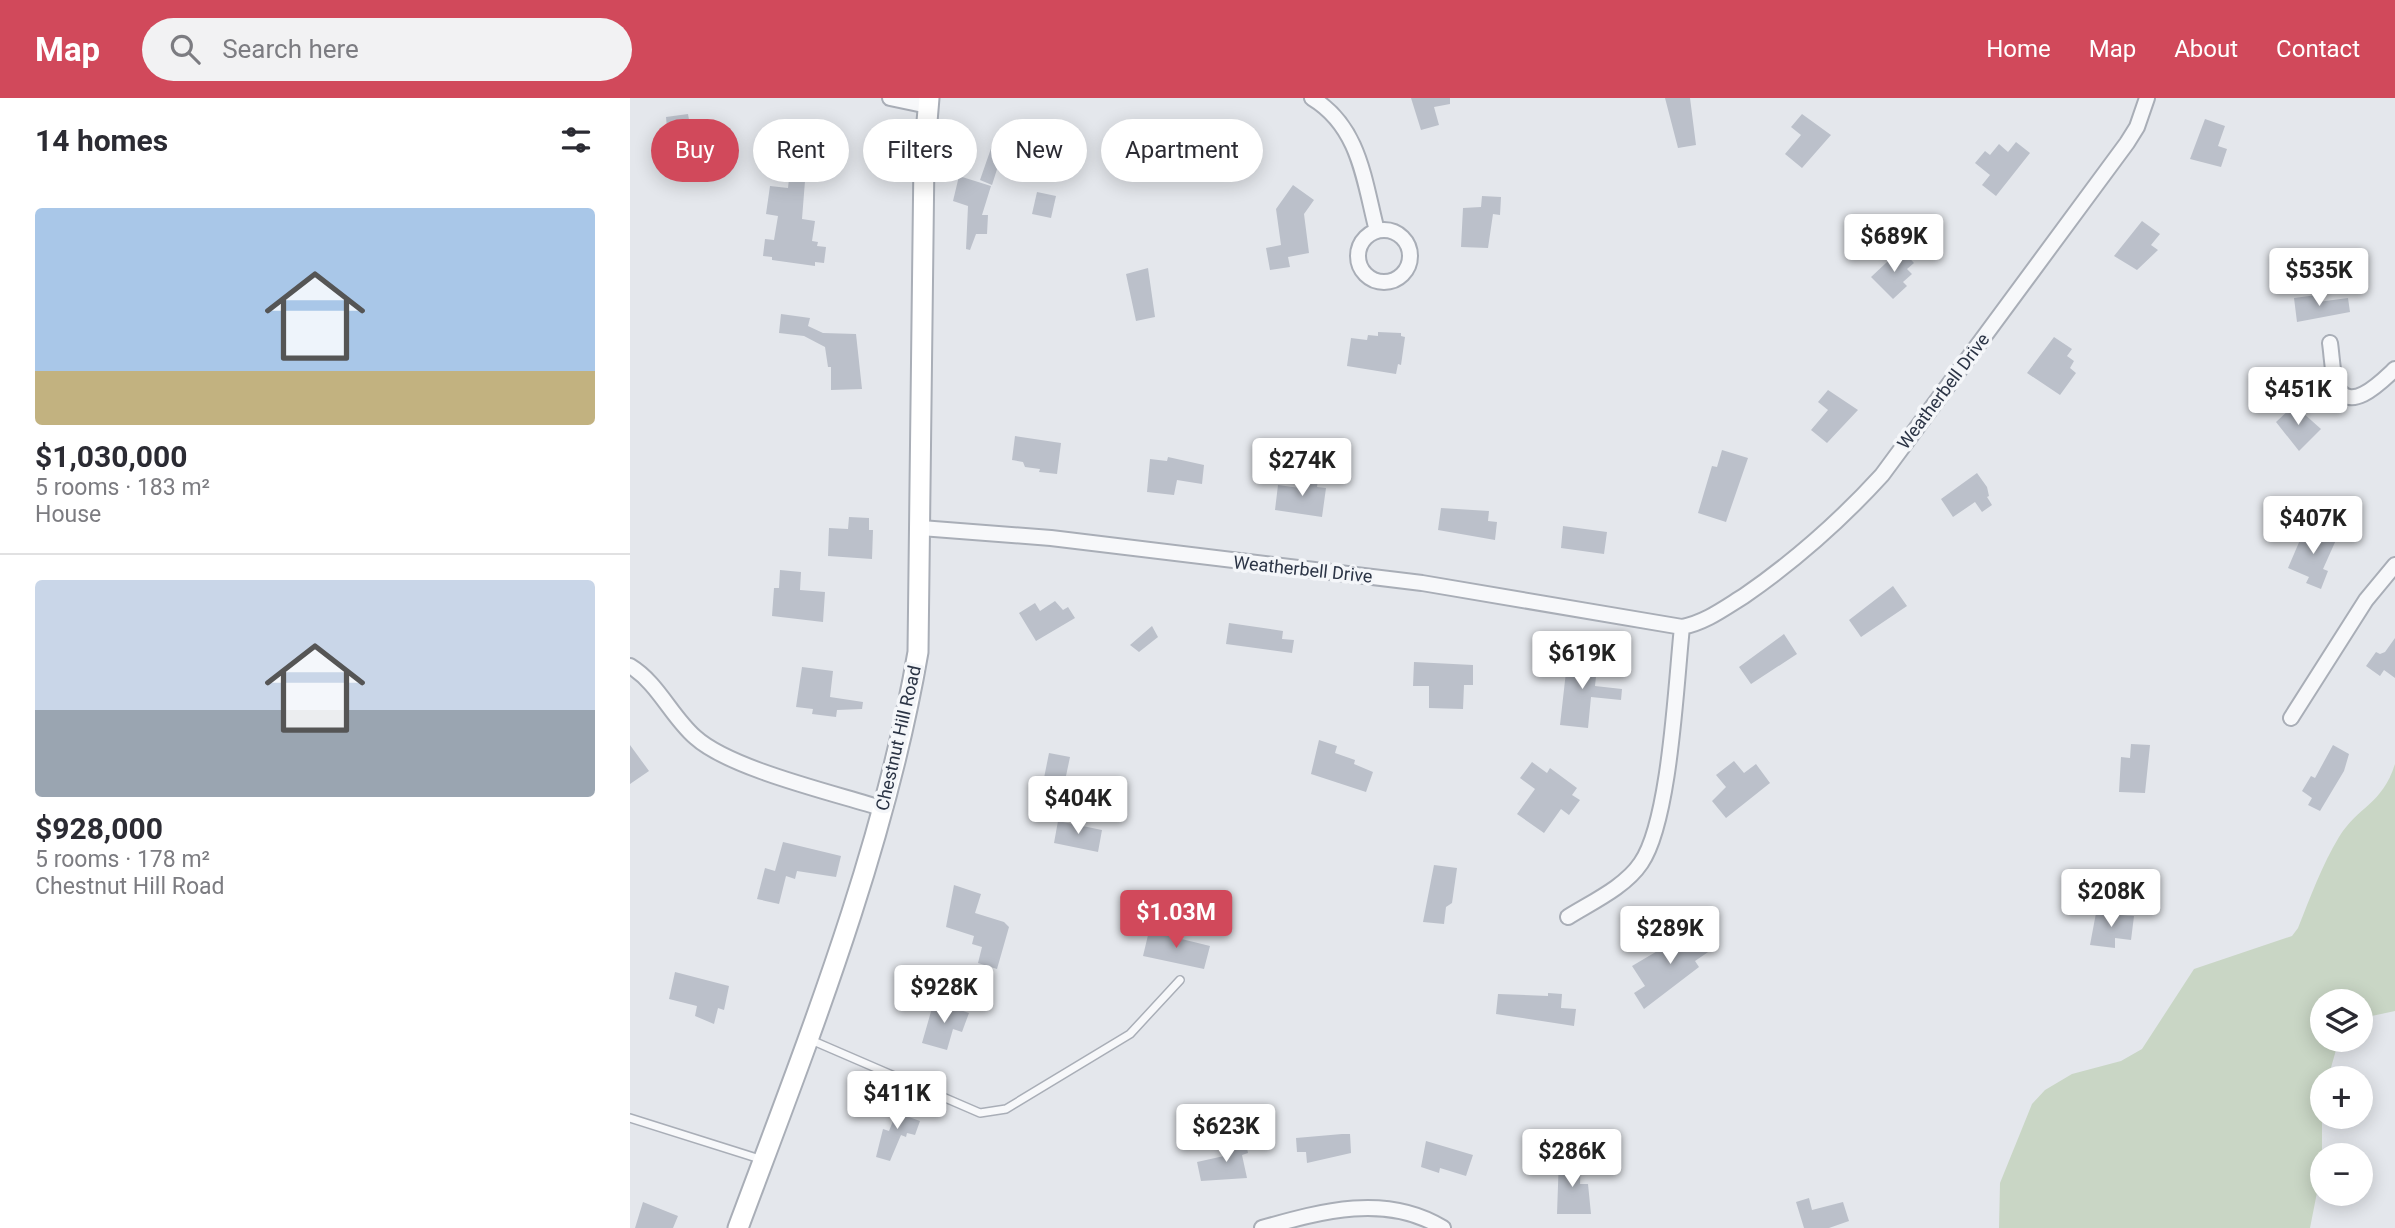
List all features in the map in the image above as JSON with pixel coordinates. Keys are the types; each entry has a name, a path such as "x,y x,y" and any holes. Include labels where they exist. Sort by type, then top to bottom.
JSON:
{"main road":[{"name":"Chestnut Hill Road","path":"738,1228 842,943 907,713 918,652 924,157 928,102"}],"street":[{"path":"890,98 928,102"},
{"path":"1312,98 1338,119 1352,139 1377,231"},
{"name":"Weatherbell Drive","path":"921,528 1051,538 1422,583 1682,627 1701,624 1786,567 1847,513 1882,475 2127,143 2137,127 2147,98"},
{"path":"2330,343 2338,387 2344,395 2353,397 2365,394 2395,369"},
{"path":"2291,718 2366,600 2395,565"},
{"path":"1568,917 1625,880 1640,865 1652,845 1665,779 1682,627"},
{"path":"630,666 642,674 695,738 729,759 881,808"},
{"path":"1262,1228 1321,1211 1364,1207 1405,1211 1443,1228"}],"lane":[{"path":"807,1038 980,1113 1006,1109 1130,1034 1180,980"},
{"path":"630,1118 764,1160"}],"green space":[{"path":"2395,764 2395,1011 2373,1016 2373,989 2310,989 2310,1052 2335,1052 2331,1066 2310,1066 2310,1129 2322,1129 2322,1143 2310,1143 2310,1206 2314,1206 2310,1228 1999,1228 2000,1183 2032,1104 2045,1090 2072,1074 2121,1061 2142,1049 2194,969 2292,936 2339,837 2354,818 2377,797 2390,778"}],"building":[{"path":"1411,98 1450,98 1450,104 1434,107 1439,125 1421,130"},
{"path":"1665,98 1690,98 1696,145 1678,148"},
{"path":"688,114 689,119 666,119"},
{"path":"1802,114 1831,135 1802,168 1785,154 1801,135 1791,127"},
{"path":"2205,119 2225,126 2218,146 2227,149 2221,167 2190,159"},
{"path":"2016,142 2030,153 1996,196 1982,185 1990,175 1975,163 1985,151 1990,155 1999,144 2008,152"},
{"path":"991,148 992,185 980,180"},
{"path":"789,182 805,182 802,219 815,221 812,241 818,242 817,246 826,247 824,263 815,262 815,266 772,260 772,257 763,256 765,239 774,240 778,216 766,214 770,186 788,188"},
{"path":"958,182 977,182 991,186 982,215 988,215 987,234 976,234 970,250 966,249 968,206 953,201"},
{"path":"1293,185 1314,200 1304,214 1309,253 1288,257 1290,267 1270,270 1266,248 1281,245 1276,209"},
{"path":"1037,192 1056,196 1051,218 1032,214"},
{"path":"1482,196 1501,197 1500,215 1493,214 1488,248 1461,247 1463,208 1481,207"},
{"path":"2142,221 2160,234 2151,245 2158,250 2137,270 2114,256"},
{"path":"1901,249 1914,263 1907,269 1912,274 1903,282 1907,286 1893,299 1871,277"},
{"path":"1148,268 1155,317 1136,321 1126,274"},
{"path":"2317,295 2318,302 2348,298 2350,312 2297,322 2294,298"},
{"path":"781,314 810,318 808,326 823,333 856,334 862,389 831,390 831,367 828,367 825,347 804,336 779,333"},
{"path":"1378,332 1401,333 1401,336 1405,337 1401,365 1398,364 1396,374 1347,366 1351,338 1367,340 1368,335 1378,336"},
{"path":"2054,337 2072,349 2067,356 2074,361 2070,368 2076,373 2060,395 2027,373"},
{"path":"1828,390 1858,410 1827,443 1811,430 1828,410 1818,402"},
{"path":"2294,405 2321,429 2299,451 2276,422"},
{"path":"1015,436 1061,443 1057,474 1039,472 1040,469 1025,467 1023,462 1012,460"},
{"path":"1722,450 1748,458 1726,522 1698,513 1712,466 1717,467"},
{"path":"1168,457 1204,465 1202,484 1177,480 1174,495 1147,492 1150,459 1167,461"},
{"path":"1977,473 1987,487 1987,497 1992,505 1982,512 1975,502 1953,517 1941,499"},
{"path":"1301,477 1318,479 1317,487 1326,488 1322,517 1275,510 1278,485 1300,488"},
{"path":"1441,508 1489,511 1488,521 1497,522 1495,540 1438,530"},
{"path":"849,517 869,518 869,530 873,530 872,559 828,556 829,528 848,529"},
{"path":"1563,526 1607,532 1604,554 1561,548"},
{"path":"2306,526 2336,540 2323,569 2328,571 2321,589 2306,583 2309,577 2288,568"},
{"path":"780,570 801,572 800,590 825,592 823,622 772,616 774,588 779,588"},
{"path":"1893,586 1907,606 1861,637 1849,620"},
{"path":"1055,601 1063,610 1068,607 1075,618 1036,641 1019,613 1035,603 1040,611"},
{"path":"1229,623 1283,631 1282,639 1294,640 1292,653 1226,644"},
{"path":"1152,626 1158,637 1139,652 1130,645"},
{"path":"1784,634 1797,654 1751,684 1739,667"},
{"path":"2395,638 2395,678 2384,670 2380,676 2366,666 2376,652 2385,652"},
{"path":"1568,654 1598,657 1595,686 1622,689 1621,700 1591,697 1588,728 1560,725"},
{"path":"1414,662 1473,665 1473,685 1464,685 1463,709 1429,708 1429,686 1413,686"},
{"path":"802,667 833,671 830,697 863,702 862,709 837,710 836,717 812,714 813,709 796,707"},
{"path":"1319,740 1337,746 1335,753 1355,760 1354,764 1373,772 1366,792 1311,774"},
{"path":"2131,744 2150,745 2145,793 2119,792 2121,757 2130,758"},
{"path":"630,745 649,771 630,784"},
{"path":"2333,745 2349,754 2344,771 2320,811 2308,805 2312,798 2302,791 2311,776 2315,778"},
{"path":"1049,753 1070,757 1066,776 1081,779 1071,809 1045,802 1048,784 1043,783"},
{"path":"1734,761 1744,773 1756,764 1770,783 1726,818 1712,801 1726,787 1716,775"},
{"path":"1532,762 1547,773 1550,768 1577,788 1572,795 1580,800 1569,815 1561,809 1544,833 1517,814 1535,789 1520,778"},
{"path":"1058,821 1102,830 1098,852 1054,843"},
{"path":"783,842 841,856 836,877 797,871 795,879 786,876 779,904 757,899 765,868 775,871"},
{"path":"1434,865 1457,868 1452,903 1446,907 1444,924 1423,922"},
{"path":"954,885 981,894 975,913 1004,922 1009,927 997,969 978,963 982,947 972,944 974,936 946,927"},
{"path":"2096,913 2134,916 2131,940 2115,938 2115,948 2090,945"},
{"path":"1693,930 1698,938 1705,934 1714,948 1695,961 1699,967 1644,1009 1634,993 1645,986 1632,966"},
{"path":"1149,931 1210,946 1204,969 1143,956"},
{"path":"675,972 729,986 724,1010 718,1008 714,1024 695,1016 697,1006 669,999"},
{"path":"1548,993 1562,994 1561,1008 1576,1009 1574,1026 1496,1014 1498,994 1548,996"},
{"path":"934,1001 969,1013 962,1032 953,1029 947,1050 922,1043"},
{"path":"901,1101 914,1107 909,1117 920,1121 915,1135 901,1135 890,1161 876,1157 883,1129 889,1131"},
{"path":"1350,1134 1351,1153 1307,1163 1306,1152 1297,1152 1296,1138"},
{"path":"1245,1138 1248,1153 1242,1155 1247,1178 1201,1181 1197,1162 1224,1156 1222,1148 1231,1146 1230,1141"},
{"path":"1426,1141 1473,1155 1466,1176 1440,1168 1439,1173 1421,1167"},
{"path":"1559,1157 1581,1158 1580,1184 1588,1184 1591,1214 1557,1214"},
{"path":"1809,1198 1812,1210 1843,1202 1849,1221 1829,1228 1804,1228 1796,1202"},
{"path":"643,1202 678,1216 673,1228 635,1228"}]}
